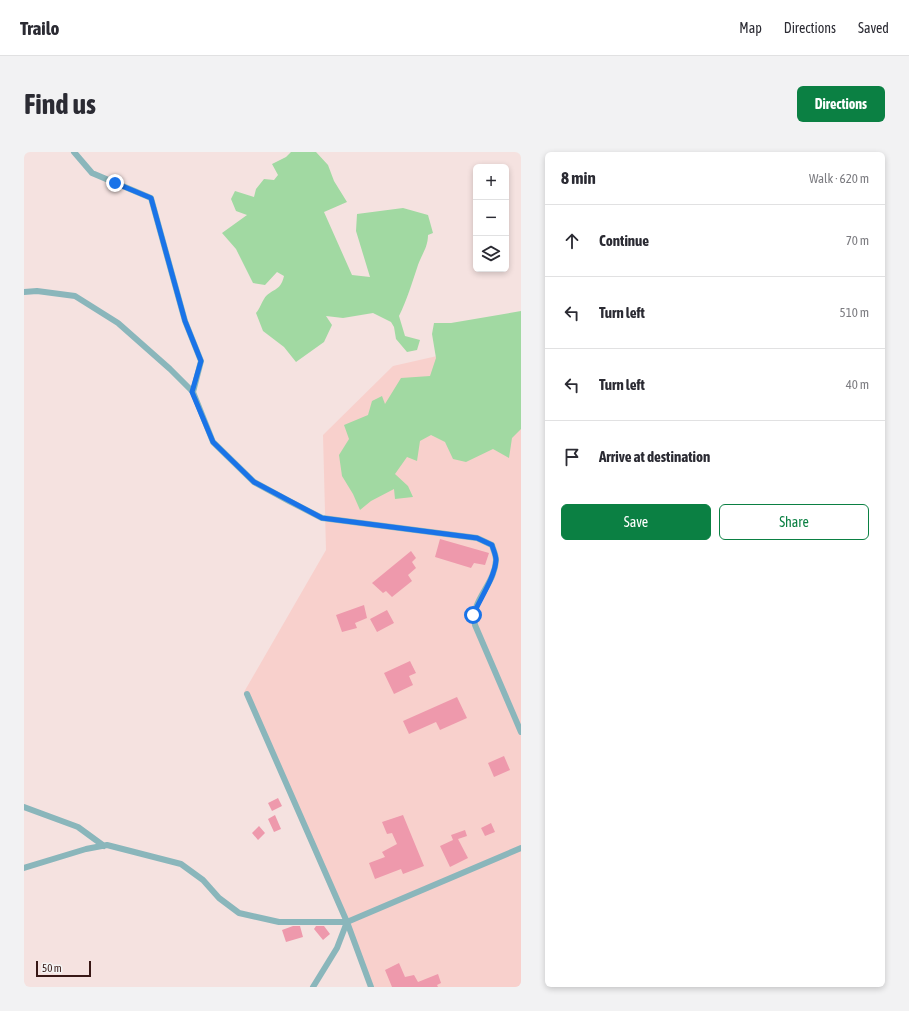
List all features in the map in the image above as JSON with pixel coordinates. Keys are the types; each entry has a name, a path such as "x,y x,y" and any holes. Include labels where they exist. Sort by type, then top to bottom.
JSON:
{"street":[{"path":"74,152 92,173 151,198 185,321 201,361 192,392"},
{"path":"24,292 37,291 75,296 118,323 170,369 192,392 213,442 254,482 289,501 322,518 477,538 492,545 496,559 491,579 480,597 473,615 521,732"},
{"path":"247,694 347,922 371,987"},
{"path":"24,808 78,827 104,846"},
{"path":"24,868 86,849 104,846 181,864 203,880 219,898 239,913 279,922 347,922 521,848"},
{"path":"313,987 337,948 347,922"}],"shaded area":[{"path":"521,337 521,987 369,987 340,913 244,692 326,550 323,435 393,366"}],"green space":[{"path":"291,152 316,152 328,165 334,181 347,202 324,212 352,275 370,277 356,231 357,214 403,208 428,215 433,233 428,235 426,247 399,316 405,336 420,340 417,350 407,352 396,339 394,327 391,322 373,313 343,318 326,316 332,325 324,342 296,362 284,347 263,331 256,313 264,299 278,288 284,276 277,272 265,285 253,283 236,249 222,233 247,215 236,211 231,199 235,191 254,197 256,189 264,179 274,180 278,175 272,164 286,157"},
{"path":"521,311 521,429 512,438 509,458 493,449 466,462 453,459 445,442 431,435 420,441 417,461 407,457 395,474 408,486 413,497 395,499 394,489 371,501 360,510 353,494 342,476 339,455 349,439 344,425 368,415 372,401 382,396 385,404 401,378 430,376 436,358 432,334 434,323 451,323"}],"building":[{"path":"440,539 489,553 485,565 474,563 471,568 435,557"},
{"path":"411,551 416,558 412,562 416,568 408,575 412,581 392,597 386,591 383,593 372,583"},
{"path":"364,605 367,618 355,623 357,628 342,632 336,615"},
{"path":"387,610 394,623 377,632 370,619"},
{"path":"410,661 416,673 409,676 413,685 394,694 384,673"},
{"path":"457,697 467,718 440,730 436,722 409,734 403,721"},
{"path":"504,756 510,770 494,777 488,763"},
{"path":"278,798 282,806 272,811 268,803"},
{"path":"275,815 281,829 274,832 268,819"},
{"path":"403,815 424,866 403,874 401,869 375,879 369,863 385,857 382,852 397,844 392,833 387,834 382,822"},
{"path":"491,823 495,832 485,836 481,828"},
{"path":"259,826 265,833 258,840 252,833"},
{"path":"465,830 467,836 458,839 468,858 450,867 440,846 453,840 451,835"},
{"path":"293,926 300,926 303,937 286,942 282,930"},
{"path":"316,926 324,926 330,934 323,940 314,929"},
{"path":"399,963 405,977 414,975 418,982 438,974 441,983 437,985 438,987 392,987 385,970"}],"route":[{"path":"115,183 151,198 157,214 163,242 185,321 201,361 192,392 213,442 254,482 322,518 477,538 492,545 496,559 491,579 480,597 473,615"}]}
